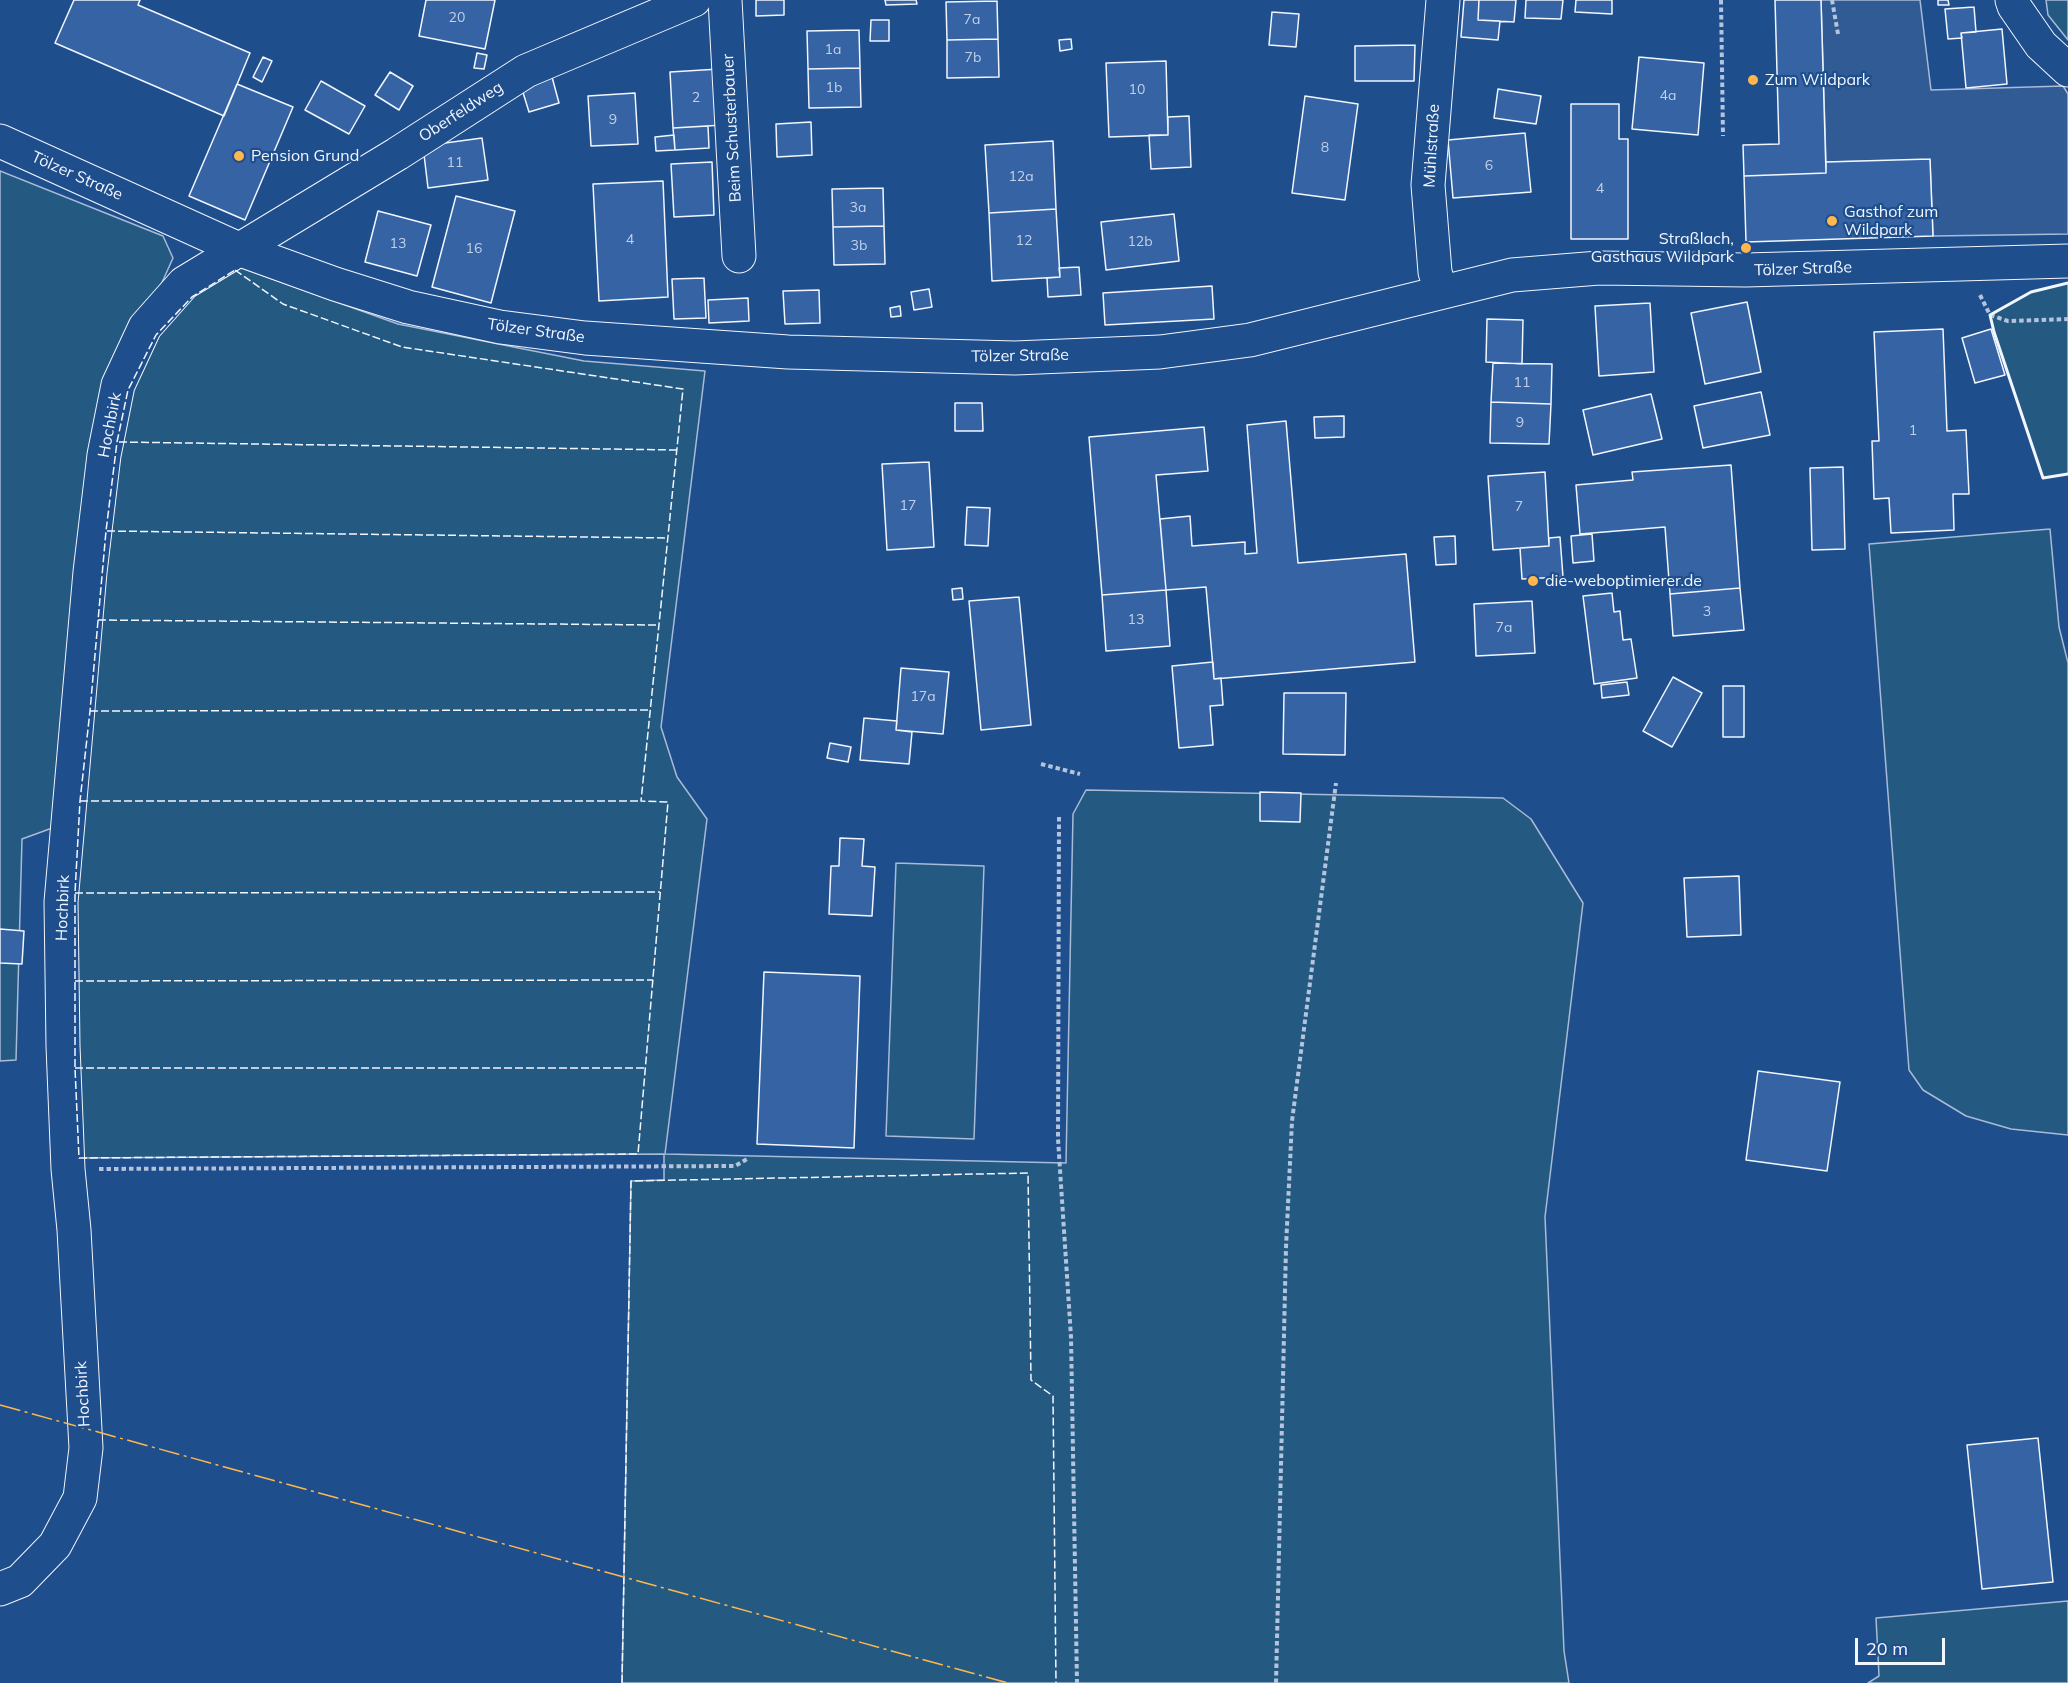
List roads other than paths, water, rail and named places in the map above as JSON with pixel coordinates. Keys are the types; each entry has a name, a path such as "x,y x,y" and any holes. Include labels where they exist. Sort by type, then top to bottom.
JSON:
{"street":[{"name":"Oberfeldweg","path":"242,250 397,154 526,70 694,0"},
{"name":"Beim Schusterbauer","path":"725,0 739,256"},
{"name":"Mühlstraße","path":"1441,292 1435,272 1428,185 1443,0"},
{"path":"2012,0 2041,45 2068,70"},
{"name":"Tölzer Straße","path":"0,141 242,250 335,284 408,307 500,327 585,338 788,352 1015,358 1160,352 1250,340 1512,275 1599,268 1746,270 2068,261"},
{"name":"Hochbirk","path":"0,1589 20,1581 55,1545 80,1498 86,1448 74,1230 68,1169 61,902 74,744 104,456 118,386 145,327 184,283 242,250"}],"place":[{"name":"Zum Wildpark","path":"1753,80"},
{"name":"Pension Grund","path":"239,156"},
{"name":"Gasthof zum Wildpark","path":"1832,221"},
{"name":"Straßlach, Gasthaus Wildpark","path":"1746,248"},
{"name":"die-weboptimierer.de","path":"1533,581"}]}
